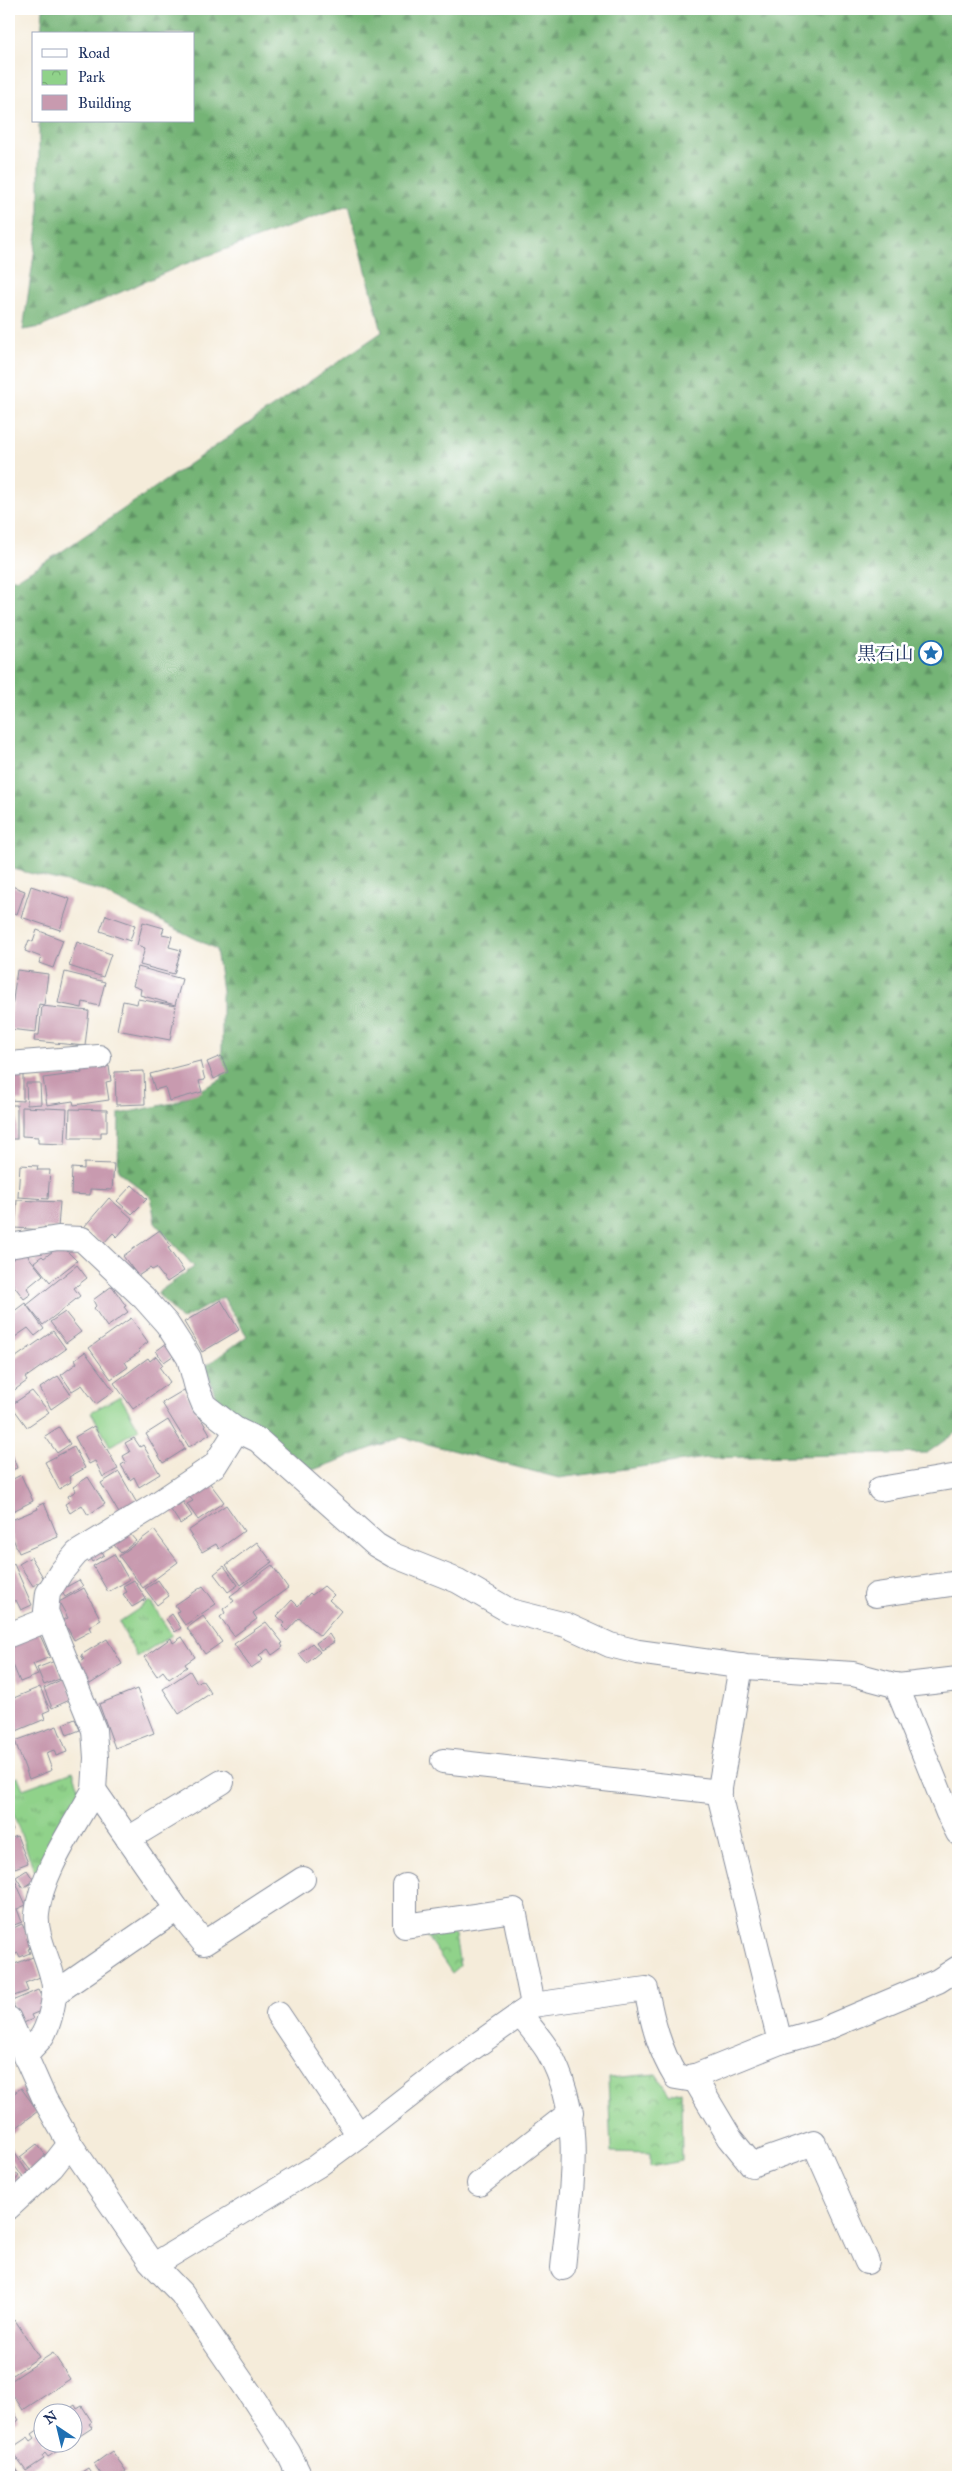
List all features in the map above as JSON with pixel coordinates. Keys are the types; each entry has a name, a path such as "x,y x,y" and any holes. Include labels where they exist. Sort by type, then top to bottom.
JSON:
{"street":[{"path":"9,1064 98,1057"},
{"path":"9,1246 58,1238 82,1239 144,1298 168,1324 189,1358 204,1405 237,1430 258,1440 376,1545 393,1555 458,1581 510,1611 566,1625 610,1645 638,1652 741,1666 852,1674 896,1685 958,1679"},
{"path":"25,2057 29,2049 41,2038 54,1994 37,1926 37,1914 46,1879 94,1790 96,1758 94,1730 46,1611 48,1593 61,1572 77,1553 157,1504 215,1465 237,1430"},
{"path":"880,1489 958,1476"},
{"path":"876,1595 958,1583"},
{"path":"9,1635 49,1619"},
{"path":"741,1666 720,1792 780,2042"},
{"path":"896,1685 958,1833"},
{"path":"443,1761 720,1792"},
{"path":"128,1839 222,1782"},
{"path":"94,1790 204,1943 304,1879"},
{"path":"405,1886 405,1926 514,1910 527,2010 562,2083 571,2112 574,2145 563,2268"},
{"path":"54,1994 177,1908"},
{"path":"154,2265 317,2166 446,2067 527,2010 646,1989 652,2021 666,2060 676,2076 688,2079 780,2042 822,2030 905,1996 938,1982 958,1968"},
{"path":"278,2014 359,2135"},
{"path":"9,2019 45,2100 70,2144 154,2265 182,2294 250,2393 288,2452 300,2477"},
{"path":"693,2076 730,2138 752,2164 814,2143 866,2262"},
{"path":"479,2184 571,2112"},
{"path":"9,2207 52,2167 70,2144"}],"green space":[{"path":"43,9 958,9 958,1431 927,1453 706,1458 559,1478 401,1437 313,1470 255,1427 238,1419 217,1401 206,1366 247,1336 223,1297 182,1320 157,1293 194,1267 155,1223 151,1197 118,1171 119,1114 173,1103 222,1079 222,991 216,949 98,890 9,868 9,579 17,579 58,554 382,332 349,205 185,264 41,327 23,330 39,220 39,122 195,122 195,32 41,32"},
{"path":"120,1396 139,1429 110,1446 91,1412"},
{"path":"150,1601 172,1635 137,1657 119,1622"},
{"path":"73,1771 81,1793 41,1873 34,1870 9,1802 9,1780 18,1777 23,1789"},
{"path":"450,1930 455,1935 460,1966 452,1973 425,1934"},
{"path":"656,2074 669,2094 681,2091 682,2161 650,2167 650,2153 611,2152 608,2078"}],"building":[{"path":"9,885 25,891 17,914 9,912"},
{"path":"31,886 70,899 60,930 21,917"},
{"path":"106,915 135,925 130,941 100,931"},
{"path":"143,922 164,928 162,934 172,936 169,947 181,950 174,974 140,965 145,948 137,945"},
{"path":"37,930 63,940 53,968 39,963 41,957 25,951 29,940 33,942"},
{"path":"77,942 111,954 103,977 69,966"},
{"path":"138,967 182,979 175,1005 140,995 141,989 133,986"},
{"path":"17,970 48,974 44,1005 39,1004 36,1032 9,1029"},
{"path":"65,972 105,982 99,1006 83,1002 82,1008 58,1003"},
{"path":"138,999 176,1006 170,1040 117,1030 123,1001 137,1004"},
{"path":"42,1006 89,1011 85,1046 34,1041 35,1035 39,1035"},
{"path":"221,1056 228,1072 214,1079 207,1062"},
{"path":"200,1061 205,1080 199,1081 202,1092 169,1101 165,1087 155,1090 150,1074"},
{"path":"109,1066 111,1081 106,1082 109,1100 74,1105 73,1101 47,1105 43,1078 82,1073 81,1070"},
{"path":"144,1071 145,1104 116,1105 115,1072"},
{"path":"9,1072 23,1073 23,1101 9,1100"},
{"path":"26,1083 40,1083 41,1104 27,1105"},
{"path":"9,1105 17,1105 17,1139 9,1139"},
{"path":"22,1107 67,1109 65,1144 38,1143 38,1137 22,1136"},
{"path":"70,1109 107,1110 107,1132 101,1132 101,1138 69,1138"},
{"path":"84,1163 114,1164 112,1190 90,1189 90,1195 71,1194 72,1168 84,1169"},
{"path":"20,1165 38,1166 37,1170 50,1170 48,1199 18,1197"},
{"path":"132,1185 147,1199 132,1214 117,1201"},
{"path":"109,1198 133,1219 117,1237 113,1233 103,1244 84,1227"},
{"path":"17,1200 60,1202 58,1228 44,1227 44,1230 15,1228"},
{"path":"9,1201 12,1201 10,1239 9,1239"},
{"path":"160,1230 171,1246 168,1248 184,1271 167,1282 156,1268 152,1270 150,1268 138,1276 123,1256"},
{"path":"61,1245 77,1261 50,1282 34,1262 42,1256 44,1258"},
{"path":"24,1251 43,1275 27,1288 31,1294 24,1299 9,1279 9,1262"},
{"path":"77,1265 87,1278 74,1288 80,1296 43,1325 27,1305"},
{"path":"112,1286 128,1312 107,1327 94,1308 96,1306 93,1300"},
{"path":"221,1300 239,1330 202,1352 184,1322"},
{"path":"25,1303 44,1329 35,1336 28,1328 15,1337 9,1328 9,1315"},
{"path":"65,1312 81,1332 66,1343 50,1322"},
{"path":"131,1318 148,1342 138,1350 140,1352 125,1362 128,1367 111,1379 89,1348"},
{"path":"53,1331 66,1349 25,1378 27,1381 9,1394 9,1362"},
{"path":"167,1343 177,1353 164,1362 156,1351"},
{"path":"85,1352 114,1391 96,1404 82,1385 72,1391 61,1375 77,1363 75,1359"},
{"path":"156,1356 163,1365 160,1368 170,1382 133,1409 114,1383 148,1358 150,1361"},
{"path":"58,1376 71,1395 51,1409 40,1388"},
{"path":"184,1390 210,1434 189,1447 162,1403"},
{"path":"32,1391 49,1412 27,1427 11,1405"},
{"path":"168,1420 185,1449 163,1463 146,1434"},
{"path":"94,1426 118,1469 103,1477 95,1461 89,1464 75,1437"},
{"path":"59,1427 70,1444 57,1453 45,1436"},
{"path":"134,1438 140,1447 143,1445 160,1474 139,1487 134,1477 130,1480 121,1465 126,1462 123,1456 130,1452 125,1443"},
{"path":"9,1446 17,1468 9,1471"},
{"path":"74,1447 85,1468 69,1477 71,1482 59,1489 45,1462"},
{"path":"119,1472 138,1505 120,1515 101,1483"},
{"path":"21,1475 33,1501 9,1513 9,1481"},
{"path":"88,1477 105,1504 88,1515 82,1505 70,1513 65,1504 70,1501 68,1496 76,1491 73,1487"},
{"path":"209,1482 224,1502 198,1520 187,1504 193,1501 189,1496"},
{"path":"183,1502 192,1516 180,1524 171,1510"},
{"path":"44,1503 58,1537 19,1553 9,1529 9,1521 38,1509 37,1506"},
{"path":"226,1505 244,1531 219,1549 216,1544 202,1552 188,1531"},
{"path":"154,1530 178,1562 143,1588 119,1556"},
{"path":"129,1533 136,1541 121,1553 114,1545"},
{"path":"257,1542 272,1562 241,1585 226,1565"},
{"path":"100,1547 104,1555 92,1562 88,1555"},
{"path":"114,1554 129,1580 108,1592 93,1566"},
{"path":"31,1557 44,1579 33,1586 19,1564"},
{"path":"14,1564 32,1605 21,1610 16,1600 9,1604 9,1566"},
{"path":"272,1565 288,1588 253,1613 257,1619 234,1636 220,1617 225,1613 223,1609 234,1601 230,1596"},
{"path":"224,1566 238,1585 228,1592 214,1574"},
{"path":"79,1580 83,1586 65,1597 61,1590"},
{"path":"134,1580 146,1599 132,1607 123,1594 127,1592 123,1586"},
{"path":"158,1580 169,1596 157,1605 145,1589"},
{"path":"203,1586 216,1604 185,1625 176,1612 179,1611 175,1605"},
{"path":"324,1586 334,1595 329,1600 341,1611 320,1636 299,1618 287,1631 282,1626 285,1623 277,1616 292,1600 298,1606 310,1593 312,1595"},
{"path":"84,1588 101,1620 89,1627 91,1631 74,1640 63,1620 68,1618 59,1602"},
{"path":"172,1614 181,1628 175,1632 166,1619"},
{"path":"203,1616 222,1642 205,1654 187,1628"},
{"path":"266,1622 283,1643 281,1644 283,1647 272,1655 268,1649 259,1655 263,1660 251,1668 234,1644"},
{"path":"38,1631 50,1657 33,1664 38,1675 20,1682 9,1655 9,1644"},
{"path":"329,1634 334,1642 321,1650 316,1643"},
{"path":"182,1637 195,1657 185,1664 187,1667 169,1679 163,1671 157,1676 144,1657 171,1638 173,1643"},
{"path":"107,1639 122,1664 90,1684 77,1664 84,1660 81,1655"},
{"path":"312,1643 320,1652 307,1663 299,1654"},
{"path":"55,1661 62,1678 44,1685 37,1668"},
{"path":"190,1671 197,1683 202,1680 211,1693 179,1714 163,1689"},
{"path":"65,1678 74,1698 52,1708 44,1688"},
{"path":"40,1687 50,1710 43,1713 45,1719 14,1732 9,1721 9,1700"},
{"path":"137,1689 154,1733 115,1748 99,1704"},
{"path":"75,1719 80,1730 67,1735 63,1724"},
{"path":"57,1726 67,1752 56,1756 54,1750 46,1753 52,1770 29,1779 15,1741"},
{"path":"9,1820 13,1830 9,1832"},
{"path":"17,1836 28,1863 15,1868 14,1865 9,1867 9,1839"},
{"path":"27,1870 34,1881 23,1888 16,1877"},
{"path":"14,1878 26,1905 17,1909 22,1922 9,1927 9,1880"},
{"path":"22,1924 33,1947 28,1949 30,1953 20,1957 18,1953 9,1957 9,1930"},
{"path":"33,1957 40,1977 25,1983 28,1991 11,1997 9,1971 14,1970 12,1965"},
{"path":"38,1990 44,2002 40,2004 43,2010 31,2015 33,2019 21,2024 12,2001"},
{"path":"21,2088 38,2111 9,2136 9,2097"},
{"path":"37,2144 48,2158 31,2171 20,2157"},
{"path":"10,2146 29,2174 23,2178 9,2157"},
{"path":"9,2168 19,2176 9,2188"},
{"path":"15,2320 39,2357 13,2375 9,2369 9,2324"},
{"path":"53,2353 70,2379 23,2410 9,2389 9,2382"},
{"path":"9,2404 19,2420 9,2427"},
{"path":"82,2406 92,2422 89,2424 92,2428 82,2434"},
{"path":"28,2437 31,2441 32,2454 44,2454 42,2456 44,2459 26,2471 10,2449"},
{"path":"112,2451 126,2471 118,2477 103,2477 94,2464"},
{"path":"9,2458 21,2476 20,2477 9,2477"},
{"path":"88,2468 94,2477 74,2477"}],"place":[{"name":"黒石山","path":"931,653"}]}
